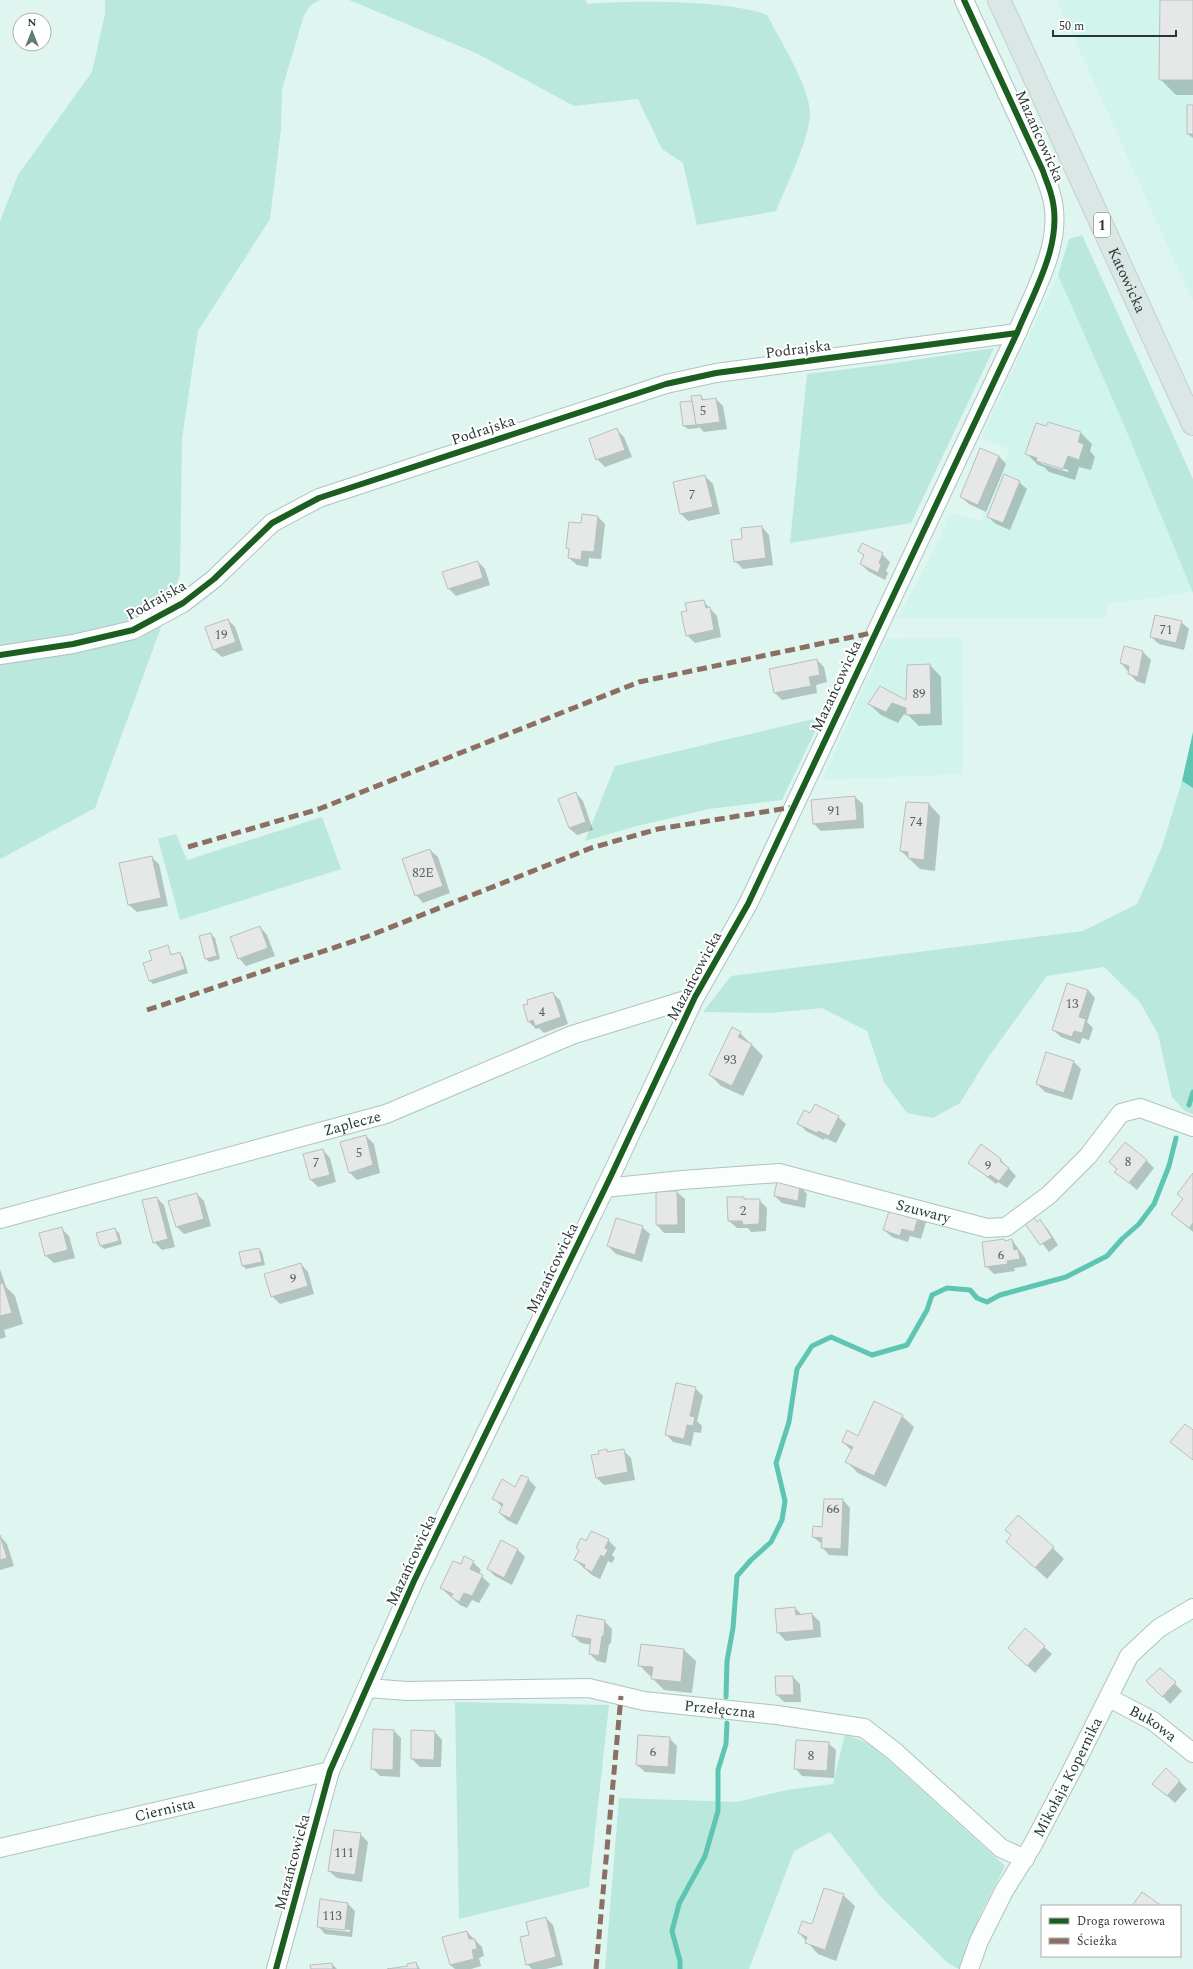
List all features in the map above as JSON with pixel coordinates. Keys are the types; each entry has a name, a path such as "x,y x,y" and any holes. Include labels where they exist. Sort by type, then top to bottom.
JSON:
{"main road":[{"name":"Katowicka","path":"999,0 1193,424"},
{"name":"Katowicka","path":"1010,0 1011,26"}],"street":[{"name":"Mazańcowicka","path":"276,1969 330,1771 414,1581 605,1188 695,997 748,904 1017,333 1047,261 1054,238 1052,194 1043,171 964,0"},
{"name":"Podrajska","path":"0,655 73,644 133,630 183,604 214,579 272,524 318,498 666,384 716,373 1017,333"},
{"name":"Zaplecze","path":"0,1219 386,1114 572,1035 695,997"},
{"name":"Szuwary","path":"605,1188 682,1180 779,1173 987,1228 1006,1227 1050,1195 1088,1156 1121,1113 1140,1108 1193,1127"},
{"name":"Mikołaja Kopernika","path":"969,1969 979,1941 1004,1891 1025,1860 1109,1698 1129,1656 1159,1628 1193,1608"},
{"name":"Przełęczna","path":"367,1688 407,1691 589,1688 644,1701 777,1715 864,1728 894,1751 1001,1848 1025,1860"},
{"name":"Bukowa","path":"1109,1698 1153,1721 1193,1753"},
{"name":"Ciernista","path":"0,1848 330,1771"}],"shaded area":[{"path":"105,0 320,0 311,5 304,15 282,89 281,128 270,219 198,331 182,439 180,575 95,808 0,859 0,221 18,175 92,72 105,14"},
{"path":"349,0 585,0 588,4 680,2 729,6 767,15 800,77 809,103 809,123 802,148 776,211 697,225 683,163 662,149 638,99 574,106 476,53"},
{"path":"1057,0 1193,0 1193,300 1191,298"},
{"path":"1082,235 1193,479 1193,593 1124,425 1058,275 1069,239"},
{"path":"1058,275 1124,425 1193,592 1108,604 1106,618 898,618 941,536 949,513 981,521 1009,449 981,438"},
{"path":"994,348 911,523 790,543 807,374 888,364"},
{"path":"962,638 963,774 822,780 886,639"},
{"path":"822,717 782,800 709,809 637,826 585,841 615,766"},
{"path":"1193,732 1193,788 1182,781"},
{"path":"1182,781 1193,788 1193,1114 1185,1111 1172,1097 1158,1034 1140,1002 1104,967 1047,976 987,1059 960,1103 933,1118 907,1113 884,1082 867,1031 822,1008 771,1013 703,1012 731,976 1083,931 1137,904 1162,847"},
{"path":"322,817 341,869 180,920 158,839 176,834 187,860"},
{"path":"455,1702 609,1705 589,1887 459,1919"},
{"path":"845,1734 872,1745 1005,1866 981,1913 959,1969 948,1963 880,1896 830,1832 794,1851 749,1969 605,1969 619,1798 737,1802 786,1790 833,1784"}],"building":[{"path":"1160,0 1193,0 1193,80 1159,80"},
{"path":"1187,105 1193,105 1193,134 1187,134"},
{"path":"701,395 702,400 716,398 720,422 696,425 691,396"},
{"path":"692,401 696,425 683,426 680,402"},
{"path":"1048,422 1081,432 1078,442 1084,444 1079,460 1068,456 1063,469 1036,461 1037,458 1025,454 1036,423 1046,426"},
{"path":"617,428 625,450 596,460 589,439"},
{"path":"980,448 999,456 978,505 960,497"},
{"path":"1004,474 1020,481 1003,523 987,517"},
{"path":"705,475 713,507 680,514 673,482"},
{"path":"582,514 598,516 594,552 582,551 581,560 568,558 569,549 566,548 569,522 581,523"},
{"path":"762,526 766,558 734,562 731,540 742,539 741,528"},
{"path":"862,543 883,553 879,563 881,565 878,573 860,564 864,555 858,551"},
{"path":"478,561 483,578 448,589 442,572"},
{"path":"704,600 706,608 710,607 714,630 686,636 681,612 687,611 685,603"},
{"path":"1155,615 1182,621 1176,643 1150,637"},
{"path":"228,619 236,642 213,650 205,627"},
{"path":"1124,646 1143,651 1138,677 1128,674 1129,666 1120,663"},
{"path":"817,659 820,675 809,677 811,686 774,693 769,669"},
{"path":"930,664 931,714 906,715 906,708 892,703 886,712 868,704 880,686 906,700 907,665"},
{"path":"576,792 586,822 569,828 558,799"},
{"path":"855,796 857,820 813,824 811,800"},
{"path":"906,802 929,803 924,860 908,858 908,852 900,851"},
{"path":"430,849 443,886 415,896 402,859"},
{"path":"152,856 161,898 128,905 119,863"},
{"path":"260,926 268,948 238,959 230,937"},
{"path":"211,933 217,956 205,959 199,936"},
{"path":"168,945 171,955 180,952 185,969 149,981 143,963 152,960 149,951"},
{"path":"1067,983 1088,990 1079,1017 1086,1019 1082,1033 1074,1031 1072,1037 1052,1030"},
{"path":"553,992 561,1017 535,1026 533,1020 528,1022 523,1005 528,1004 527,1000"},
{"path":"732,1027 741,1032 738,1037 752,1044 732,1086 709,1075"},
{"path":"1046,1052 1074,1061 1064,1093 1036,1084"},
{"path":"815,1104 839,1116 829,1136 818,1131 817,1133 797,1124 804,1110 810,1113"},
{"path":"366,1135 373,1165 349,1173 340,1142"},
{"path":"1125,1142 1147,1160 1129,1183 1114,1172 1117,1169 1109,1162"},
{"path":"981,1144 1001,1159 1000,1161 1009,1168 999,1181 990,1175 988,1177 968,1163"},
{"path":"323,1149 330,1175 310,1180 303,1154"},
{"path":"1193,1173 1193,1223 1189,1228 1171,1214 1183,1199 1177,1194"},
{"path":"777,1181 800,1185 798,1201 774,1196"},
{"path":"656,1191 677,1191 678,1225 656,1225"},
{"path":"197,1193 204,1219 176,1227 168,1201"},
{"path":"157,1197 168,1239 153,1243 142,1200"},
{"path":"727,1197 760,1199 759,1224 743,1225 742,1221 728,1221"},
{"path":"891,1205 919,1214 914,1232 902,1229 900,1236 883,1230"},
{"path":"1033,1216 1037,1222 1040,1219 1052,1238 1040,1245 1024,1222"},
{"path":"616,1218 643,1226 635,1255 607,1246"},
{"path":"62,1227 68,1250 45,1256 39,1233"},
{"path":"115,1228 119,1241 100,1246 96,1233"},
{"path":"1004,1239 1005,1241 1012,1239 1014,1250 1018,1249 1020,1259 1007,1261 1008,1264 985,1267 982,1242"},
{"path":"259,1248 262,1262 242,1266 239,1252"},
{"path":"301,1263 308,1286 271,1297 264,1274"},
{"path":"3,1283 12,1313 0,1316 0,1284"},
{"path":"676,1383 696,1387 690,1416 695,1417 693,1426 687,1425 684,1439 665,1435"},
{"path":"874,1401 903,1415 874,1476 845,1462 853,1447 842,1442 847,1430 858,1436"},
{"path":"1185,1424 1193,1430 1193,1460 1170,1442"},
{"path":"607,1449 607,1452 624,1449 628,1472 596,1478 591,1455 599,1454 598,1451"},
{"path":"521,1475 529,1478 510,1518 499,1513 503,1504 492,1499 502,1479 515,1487"},
{"path":"824,1499 843,1499 841,1549 821,1548 822,1538 812,1537 813,1526 822,1527"},
{"path":"1018,1515 1054,1547 1035,1568 1006,1542 1011,1535 1005,1530"},
{"path":"591,1531 609,1539 605,1548 608,1550 604,1557 601,1555 592,1572 584,1568 585,1565 574,1560 579,1550 576,1548 581,1538 586,1541"},
{"path":"0,1535 7,1558 0,1560"},
{"path":"501,1540 518,1549 504,1578 487,1569"},
{"path":"464,1556 474,1561 470,1569 483,1575 472,1596 464,1593 459,1602 451,1597 453,1594 440,1588 453,1561 461,1564"},
{"path":"795,1607 796,1615 812,1613 814,1630 777,1633 775,1609"},
{"path":"577,1615 605,1620 604,1636 602,1636 599,1656 589,1654 591,1639 572,1636"},
{"path":"1025,1628 1045,1646 1027,1666 1008,1648"},
{"path":"641,1644 684,1649 681,1682 651,1679 653,1667 638,1666"},
{"path":"1160,1668 1176,1682 1162,1697 1146,1681"},
{"path":"775,1676 793,1676 794,1695 776,1695"},
{"path":"373,1729 394,1730 393,1770 371,1769"},
{"path":"411,1730 435,1731 434,1760 411,1759"},
{"path":"638,1735 670,1737 668,1767 636,1765"},
{"path":"796,1740 829,1742 827,1771 794,1769"},
{"path":"1166,1768 1180,1781 1167,1796 1152,1784"},
{"path":"334,1830 361,1833 355,1875 328,1871"},
{"path":"824,1888 844,1894 825,1950 805,1943 807,1937 798,1933 802,1921 812,1924"},
{"path":"1142,1892 1161,1905 1133,1905"},
{"path":"320,1899 348,1903 345,1930 317,1927"},
{"path":"546,1917 556,1957 526,1965 520,1937 529,1935 526,1922"},
{"path":"467,1931 469,1939 475,1939 477,1949 472,1950 474,1959 450,1965 442,1937"},
{"path":"416,1962 418,1969 387,1969 408,1966 407,1964"},
{"path":"332,1963 333,1969 311,1969 310,1965"}],"waterway":[{"path":"1189,1105 1193,1092"},
{"path":"726,1697 727,1661 733,1628 737,1576 751,1560 771,1542 782,1520 785,1501 776,1463 789,1422 797,1369 812,1346 831,1337 872,1355 907,1345 927,1310 932,1295 947,1288 970,1290 977,1298 987,1302 1000,1295 1066,1277 1107,1256 1122,1239 1139,1224 1154,1204 1169,1166 1176,1138"},
{"path":"680,1969 680,1961 672,1931 679,1904 705,1856 718,1811 718,1770 726,1744 727,1723"}],"marked path":[{"path":"188,847 319,809 639,682 876,632"},
{"path":"147,1010 366,937 591,848 658,829 794,807"},
{"path":"596,1969 621,1696"}],"cycle path":[{"path":"276,1969 330,1771 414,1581 609,1180 695,997 748,904 1017,333 1046,265 1054,230 1054,212 1050,191 1043,171 964,0"},
{"path":"0,655 73,644 133,630 183,603 214,579 272,523 319,498 666,384 716,373 1017,333"}]}
